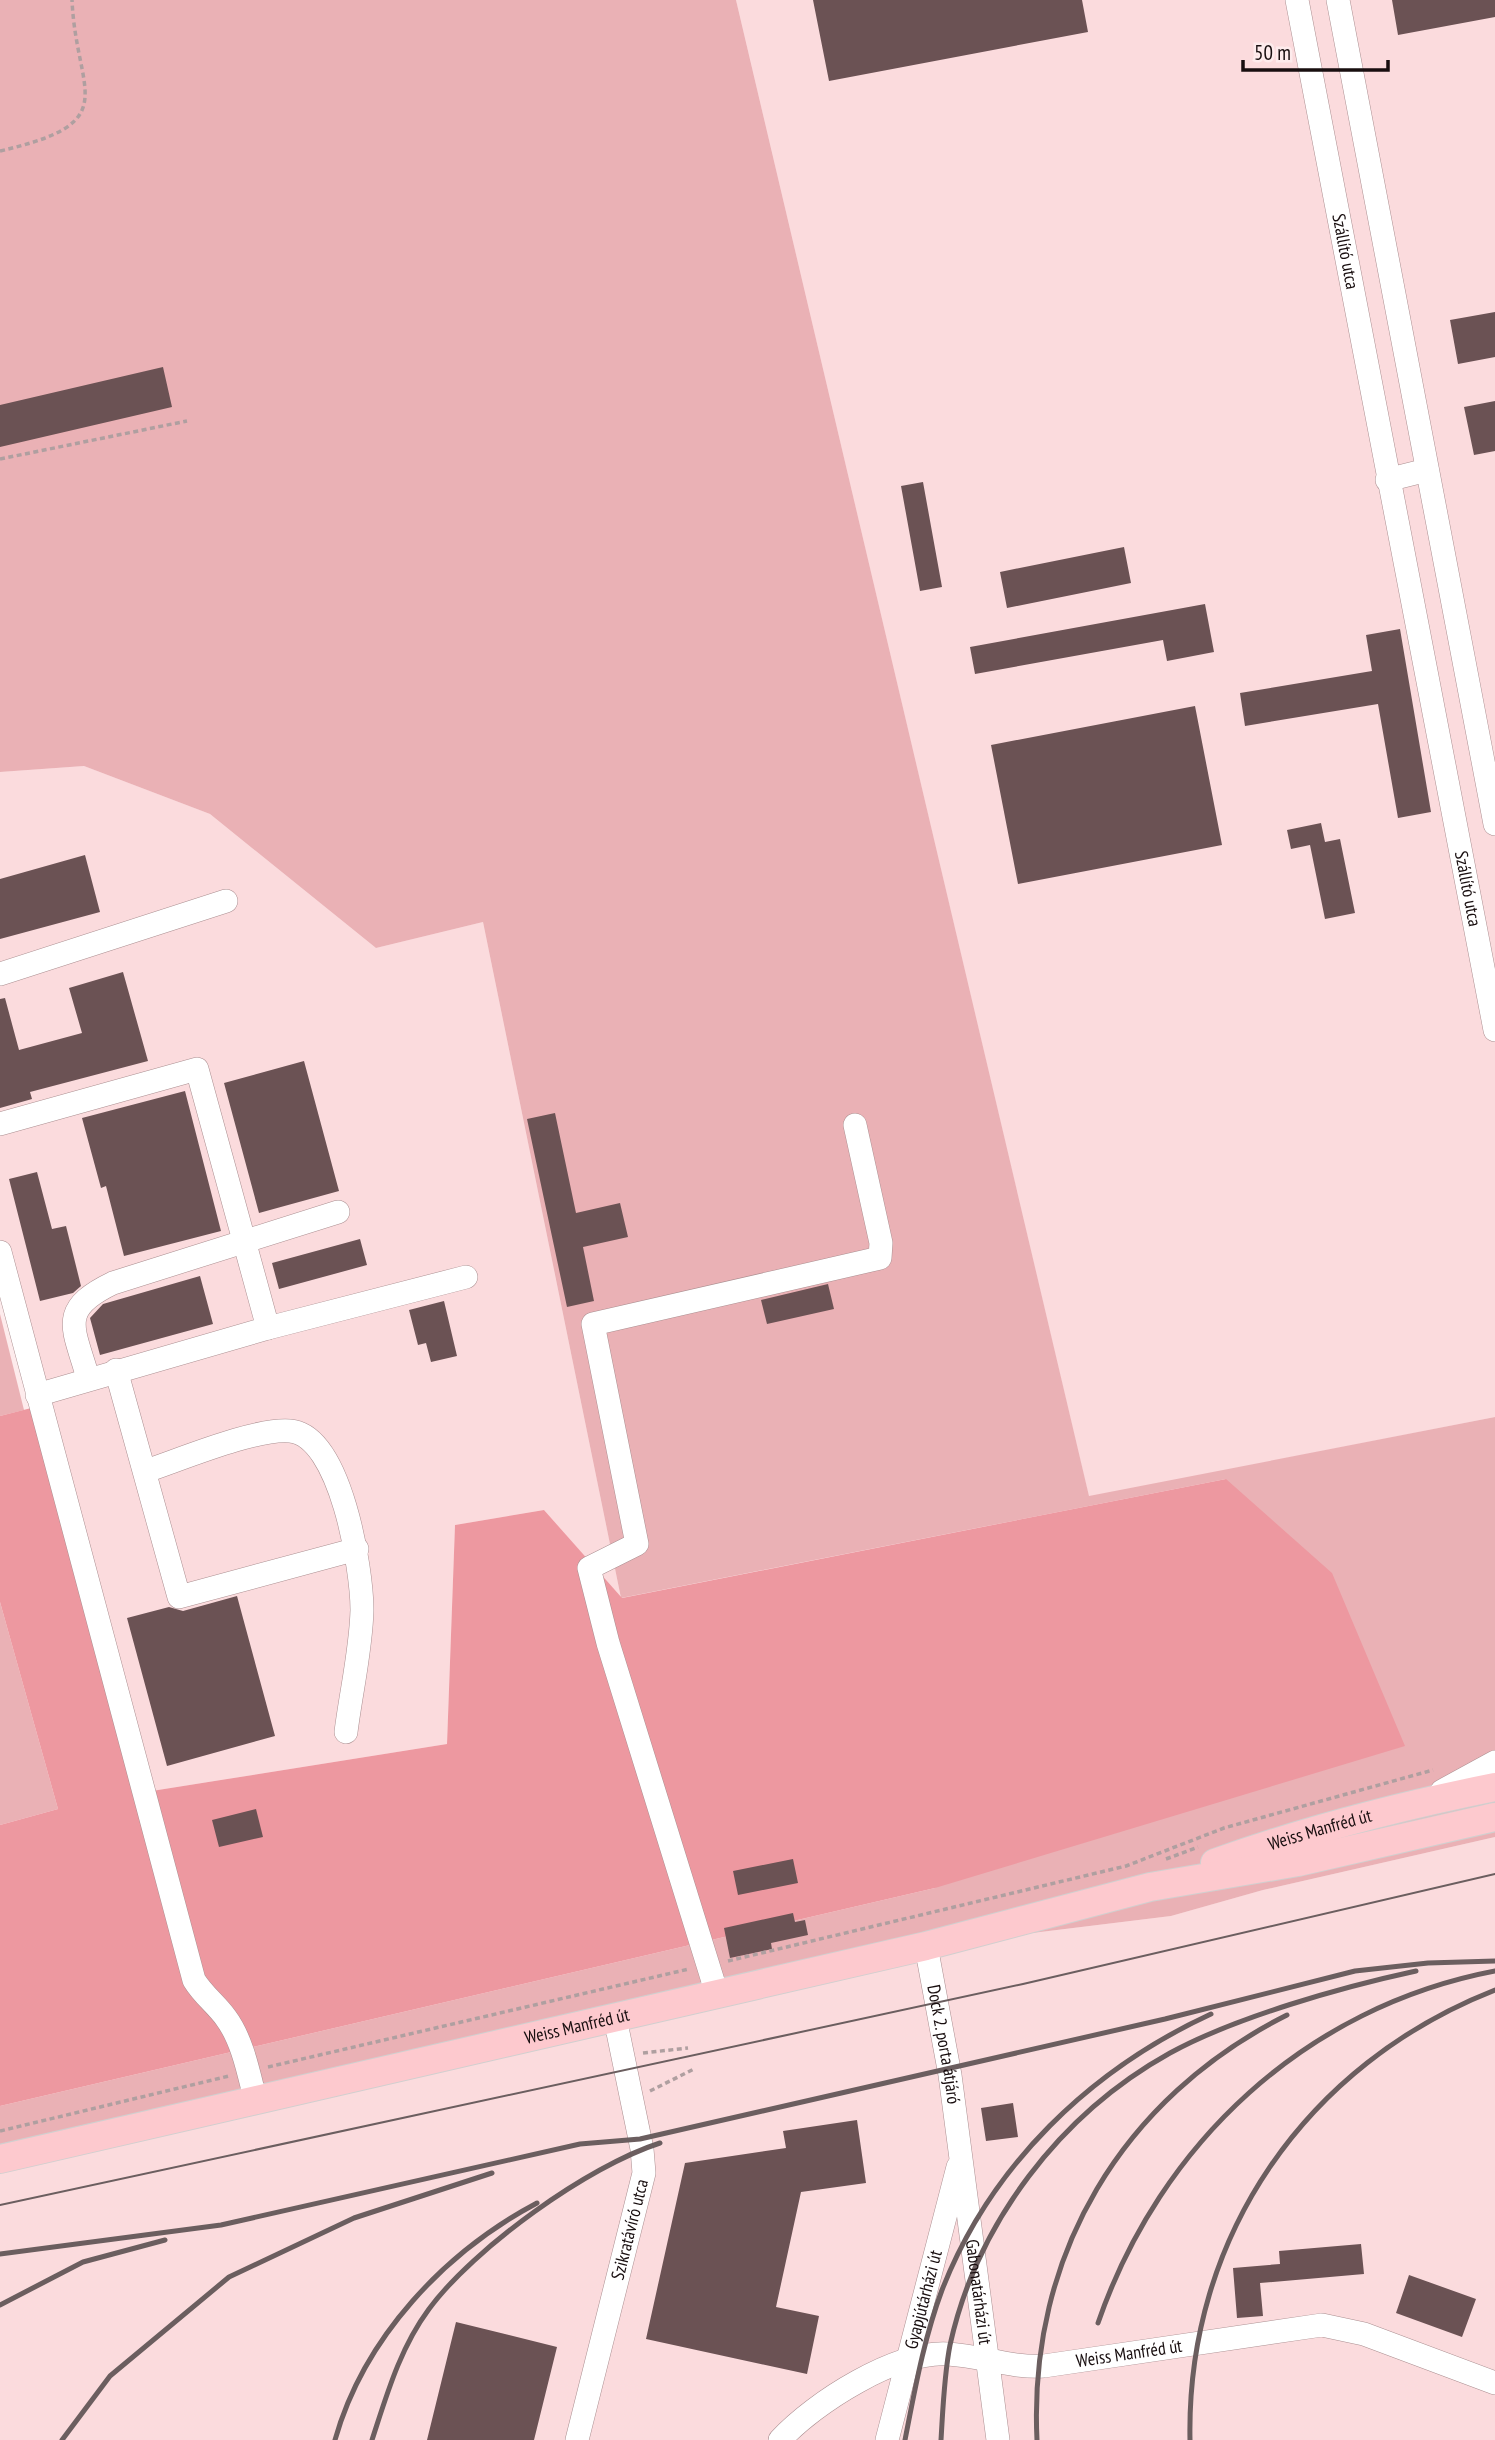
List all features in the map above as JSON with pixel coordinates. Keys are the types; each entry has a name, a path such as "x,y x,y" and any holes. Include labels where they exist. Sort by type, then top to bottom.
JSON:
{"main road":[{"name":"Weiss Manfréd út","path":"0,2159 926,1946 1291,1835 1417,1803 1495,1787"},
{"name":"Weiss Manfréd út","path":"1142,1879 1298,1862 1495,1817"}],"street":[{"name":"Szállító utca","path":"1455,828 1495,823 1339,7 1299,11 1387,480 1455,828 1495,1030"},
{"path":"1387,480 1427,470"},
{"path":"0,974 226,901"},
{"path":"0,1124 197,1069 268,1328"},
{"path":"717,1994 608,1643 589,1568 637,1544 593,1324 880,1258 881,1243 855,1125"},
{"path":"88,1378 74,1330 74,1314 91,1294 113,1283 338,1212"},
{"path":"0,1252 194,1980 204,1996 226,2017 248,2072 256,2102"},
{"path":"37,1395 88,1378 268,1328 466,1277"},
{"path":"116,1370 179,1597 357,1549"},
{"path":"146,1471 267,1433 293,1431 313,1444 331,1467 357,1549 362,1611 346,1732"},
{"path":"1417,1803 1495,1762"},
{"name":"Dock 2. porta átjáró","path":"926,1946 960,2150"},
{"name":"Szikratávíró utca","path":"577,2440 644,2172 642,2149 615,2018"},
{"name":"Gyapjútárházi út","path":"887,2440 960,2150"},
{"name":"Gabonatárházi út","path":"960,2150 998,2440"},
{"name":"Weiss Manfréd út","path":"780,2440 833,2397 905,2360 940,2354 1027,2367 1062,2365 1322,2325 1364,2334 1495,2383"}],"path":[{"path":"0,151 45,141 65,131 79,116 87,96 85,72 73,21 72,0"},
{"path":"0,459 187,421"},
{"path":"0,2131 649,1977 779,1950 1126,1866 1224,1828 1442,1766"},
{"path":"1160,1861 1211,1842"},
{"path":"1122,1875 1142,1879"},
{"path":"779,1950 790,1953"},
{"path":"649,1977 655,2008"},
{"path":"642,2046 640,2053 643,2066"},
{"path":"640,2053 688,2048"},
{"path":"646,2079 648,2092 694,2069"}],"shaded area":[{"path":"0,0 736,0 1089,1496 1495,1417 1495,1837 1263,1890 1171,1916 926,1946 0,2159 0,2106 935,1888 1226,1479 621,1598 483,922 376,948 210,814 84,766 0,772"},
{"path":"736,0 1495,0 1495,1417 1089,1497"},
{"path":"84,766 210,814 376,948 483,922 621,1598 544,1510 455,1525 447,1744 133,1794 0,1253 0,772"},
{"path":"0,1314 24,1410 0,1416"},
{"path":"39,1406 133,1794 447,1744 455,1525 544,1510 622,1598 1226,1479 1332,1573 1405,1746 935,1888 0,2106 0,1825 58,1809 0,1602 0,1416"},
{"path":"0,1602 58,1809 0,1825"},
{"path":"1495,1837 1495,2440 0,2440 0,2159 926,1946 1171,1916 1263,1890"}],"building":[{"path":"813,0 1082,0 1088,32 829,81"},
{"path":"1392,0 1495,0 1495,17 1398,35"},
{"path":"1495,312 1495,357 1458,364 1450,320"},
{"path":"163,367 172,407 0,447 0,405"},
{"path":"1495,401 1495,451 1474,455 1464,407"},
{"path":"923,482 942,587 920,591 901,486"},
{"path":"1124,547 1131,583 1007,608 1000,572"},
{"path":"1205,604 1214,652 1167,661 1163,640 975,674 970,647"},
{"path":"1400,629 1431,812 1398,818 1378,704 1245,726 1240,693 1372,671 1366,635"},
{"path":"1195,706 1222,845 1018,884 991,745"},
{"path":"1321,823 1325,842 1340,839 1355,913 1325,919 1310,845 1291,849 1287,830"},
{"path":"85,855 100,912 0,939 0,879"},
{"path":"123,972 148,1061 30,1092 32,1099 0,1108 0,999 5,998 19,1050 82,1033 69,988"},
{"path":"304,1061 339,1191 259,1213 224,1083"},
{"path":"185,1091 221,1231 124,1256 106,1186 101,1188 82,1118"},
{"path":"555,1113 576,1213 620,1203 628,1237 583,1247 594,1301 567,1307 527,1119"},
{"path":"37,1172 52,1229 66,1226 81,1286 73,1293 40,1301 9,1179"},
{"path":"360,1239 367,1265 279,1289 272,1263"},
{"path":"200,1276 213,1324 100,1355 90,1318 103,1304"},
{"path":"828,1284 834,1309 767,1324 761,1300"},
{"path":"444,1301 457,1356 431,1362 426,1343 418,1345 409,1310"},
{"path":"237,1596 275,1736 167,1766 127,1618 169,1607 183,1611"},
{"path":"256,1809 263,1837 219,1847 212,1820"},
{"path":"793,1859 798,1883 738,1895 733,1871"},
{"path":"793,1913 795,1922 805,1920 808,1935 771,1943 772,1949 730,1958 724,1928"},
{"path":"1013,2103 1018,2137 986,2141 981,2108"},
{"path":"857,2120 866,2183 801,2192 776,2307 819,2316 807,2374 646,2339 685,2163 786,2148 783,2131"},
{"path":"1361,2244 1364,2274 1260,2283 1263,2316 1237,2318 1233,2268 1280,2264 1279,2251"},
{"path":"1409,2275 1476,2299 1462,2337 1396,2313"},
{"path":"456,2322 557,2347 534,2440 427,2440"}],"tram line":[{"path":"0,2205 1023,1984 1495,1874"}],"railway":[{"path":"0,2254 221,2225 580,2144 640,2139 1165,2019 1355,1971 1428,1963 1495,1961"},
{"path":"941,2440 950,2345 980,2256 1002,2215 1029,2176 1059,2140 1093,2107 1130,2078 1196,2040 1290,2004 1416,1971"},
{"path":"1098,2323 1125,2258 1160,2197 1201,2142 1249,2093 1303,2051 1362,2016 1426,1989 1495,1971"},
{"path":"1190,2440 1194,2365 1209,2294 1235,2228 1270,2167 1314,2111 1367,2063 1427,2022 1495,1990"},
{"path":"905,2440 920,2364 942,2290 963,2245 988,2202 1017,2163 1050,2126 1086,2093 1125,2063 1211,2014"},
{"path":"1037,2440 1038,2372 1049,2307 1069,2246 1097,2189 1133,2137 1177,2090 1229,2050 1287,2015"},
{"path":"372,2440 395,2372 410,2339 429,2309 449,2285 534,2212 600,2170 660,2143"},
{"path":"62,2440 110,2376 229,2277 354,2218 492,2173"},
{"path":"335,2440 348,2402 366,2366 412,2301 440,2272 471,2246 537,2203"},
{"path":"0,2305 83,2262 165,2240"}]}
